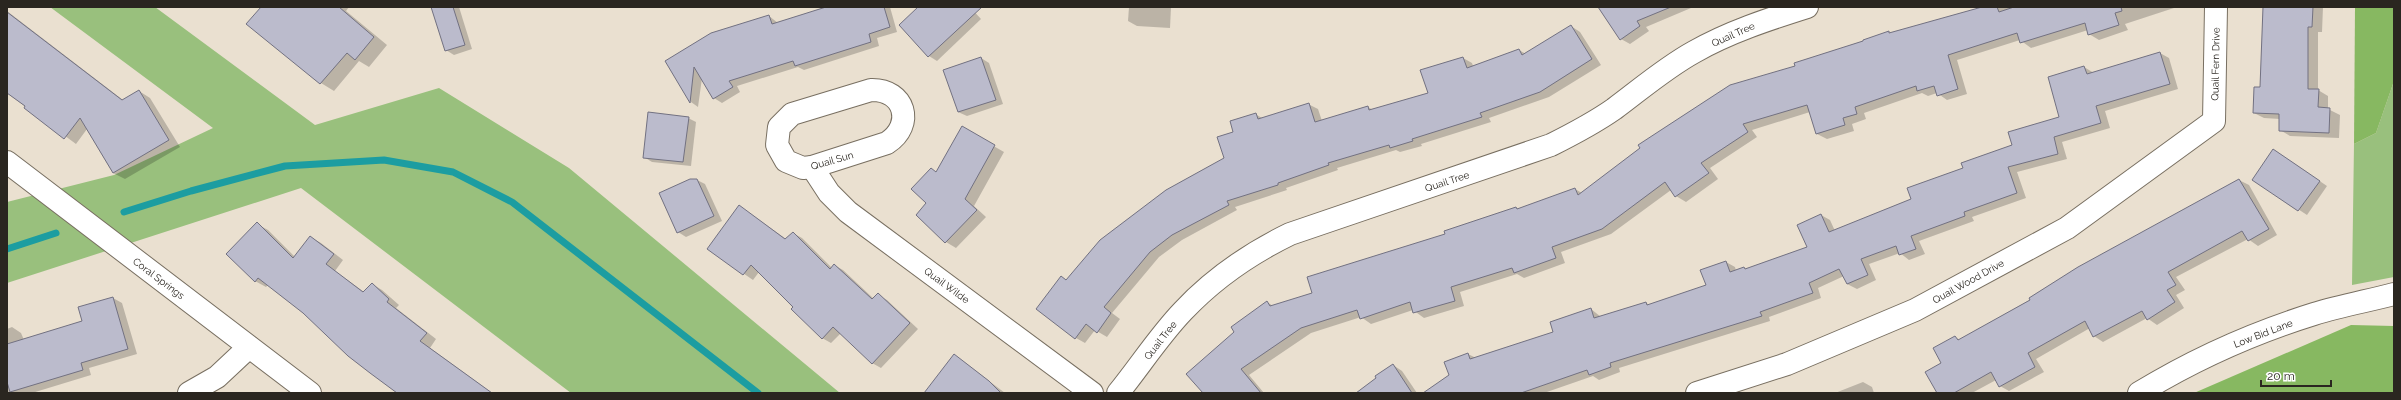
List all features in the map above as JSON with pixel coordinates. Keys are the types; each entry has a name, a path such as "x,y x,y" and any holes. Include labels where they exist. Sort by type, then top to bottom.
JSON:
{"street":[{"name":"Quail Tree","path":"1118,393 1182,312 1232,267 1260,249 1290,234 1551,145 1583,129 1613,109 1664,70 1695,51 1757,23 1807,7"},
{"name":"Quail Fern Drive","path":"2214,121 2216,7"},
{"name":"Quail Sun","path":"871,90 880,90 896,98 904,114 904,123 895,138 887,143 812,167 794,166 780,154 777,136 785,120 792,114 871,90"},
{"name":"Quail Wood Drive","path":"1697,393 1787,364 1915,310 2067,228 2214,121"},
{"name":"Coral Springs","path":"7,162 310,393"},
{"name":"Quail Wilde","path":"812,167 829,193 848,212 1092,393"},
{"name":"Low Bid Lane","path":"2139,393 2163,378 2237,342 2314,314 2394,294"},
{"path":"189,393 218,377 249,347"}],"green space":[{"path":"50,7 155,7 315,125 439,88 569,168 840,393 571,393 301,188 7,283 7,202 114,175 213,128"},
{"path":"2355,7 2394,7 2394,81 2376,133 2354,144"},
{"path":"2394,81 2394,277 2352,285 2354,144 2376,133"},
{"path":"2351,325 2394,326 2394,393 2194,393"}],"building":[{"path":"261,7 339,7 374,37 355,60 347,53 320,84 246,24"},
{"path":"431,7 453,7 465,45 445,51"},
{"path":"826,7 884,7 890,27 869,34 871,42 795,66 793,61 729,81 733,87 713,99 694,67 690,103 665,61 711,33 769,15 772,24"},
{"path":"918,7 982,7 928,57 899,25"},
{"path":"1598,7 1671,7 1637,21 1640,26 1620,40"},
{"path":"1982,7 1997,7 1999,12 2014,7 2121,7 2122,11 2115,13 2119,25 2088,35 2085,23 2020,43 2017,33 1948,55 1958,89 1937,96 1934,86 1917,91 1916,86 1855,107 1857,114 1843,118 1845,125 1816,134 1807,105 1743,124 1748,132 1701,163 1709,173 1675,197 1665,182 1602,229 1552,247 1556,258 1514,273 1512,268 1451,287 1455,301 1413,313 1410,302 1360,319 1357,310 1301,328 1241,369 1261,393 1203,393 1186,374 1234,332 1231,327 1267,301 1270,306 1312,293 1307,277 1445,234 1444,231 1516,207 1517,209 1575,188 1578,195 1640,148 1638,145 1730,85 1795,66 1794,63 1889,31 1889,33"},
{"path":"2263,7 2313,7 2312,27 2308,27 2308,89 2319,89 2318,107 2330,108 2329,133 2279,131 2279,114 2253,113 2254,87 2260,87"},
{"path":"7,12 122,100 139,90 169,140 113,173 80,118 64,139 24,108 25,106 7,93"},
{"path":"1571,25 1592,59 1540,92 1480,113 1482,117 1412,139 1413,141 1390,148 1389,145 1328,163 1329,165 1278,183 1278,185 1227,201 1229,205 1172,235 1150,252 1104,307 1111,313 1097,333 1086,324 1075,339 1036,309 1061,276 1066,280 1100,240 1166,190 1224,158 1217,137 1233,132 1230,121 1256,113 1258,119 1309,103 1315,122 1368,106 1369,110 1428,93 1420,70 1463,57 1467,68 1519,49 1522,55"},
{"path":"2160,52 2170,84 2096,106 2101,123 2054,137 2058,154 2008,167 2017,193 1964,212 1965,216 1911,236 1916,249 1899,255 1896,246 1861,259 1868,275 1847,284 1839,269 1809,283 1813,293 1760,312 1762,316 1610,363 1611,367 1589,375 1587,370 1521,393 1423,393 1449,375 1444,362 1468,353 1470,359 1553,332 1550,322 1591,308 1594,318 1646,302 1647,305 1706,285 1700,270 1726,261 1730,272 1744,267 1745,269 1807,247 1797,225 1821,214 1829,232 1911,199 1907,188 1963,168 1961,163 2012,145 2008,132 2059,117 2048,77 2084,66 2087,74"},
{"path":"981,57 996,100 958,112 943,70"},
{"path":"648,112 689,117 683,162 643,158"},
{"path":"962,126 995,145 965,199 977,210 945,243 916,215 926,203 911,189 931,168 936,172"},
{"path":"2273,149 2320,181 2298,211 2252,180"},
{"path":"690,179 697,179 714,216 677,233 659,193"},
{"path":"2239,179 2269,229 2248,241 2242,231 2168,272 2176,285 2167,290 2175,302 2147,320 2142,311 2093,337 2085,321 2028,353 2035,367 1999,387 1991,372 1954,393 1937,393 1925,372 1941,363 1933,348 1955,336 1958,340 2030,300 2029,298 2078,267"},
{"path":"739,205 785,239 793,232 830,269 834,264 872,299 878,293 910,323 872,364 833,327 822,339 791,309 793,307 751,265 743,275 707,249"},
{"path":"257,222 293,258 310,236 334,254 326,264 363,292 372,283 389,299 387,302 427,333 420,341 492,393 397,393 348,356 303,313 258,278 255,282 226,254"},
{"path":"113,297 128,349 81,363 83,370 10,392 7,382 7,344 82,321 78,307"},
{"path":"954,354 989,381 1001,393 924,393"},
{"path":"1393,364 1412,393 1356,393 1376,378 1375,376"}],"waterway":[{"path":"124,212 191,191 285,166 384,160 453,172 512,202 758,393"},
{"path":"7,249 56,233"}]}
